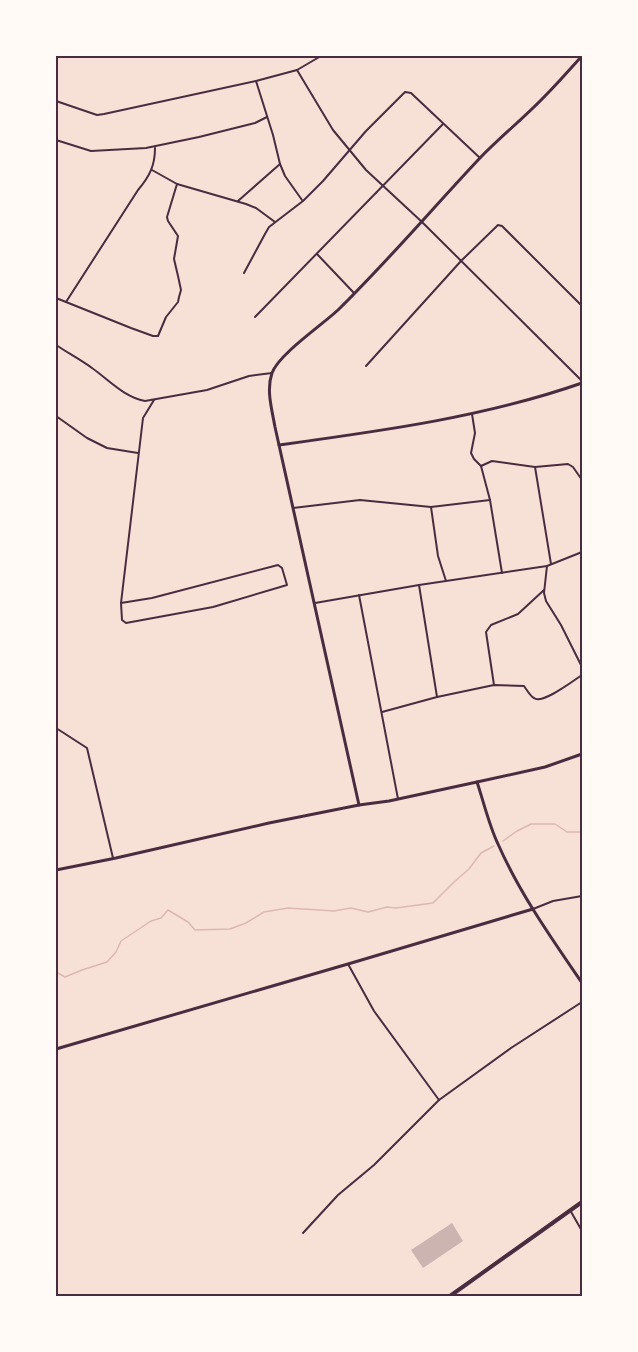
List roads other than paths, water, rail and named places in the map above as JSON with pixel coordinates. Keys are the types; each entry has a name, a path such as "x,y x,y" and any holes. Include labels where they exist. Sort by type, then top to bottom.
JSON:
{"highway":[{"path":"450,1296 582,1202"}],"street":[{"path":"56,101 97,115 104,114 256,81 297,70 321,56"},
{"path":"359,805 270,401 272,373 286,354 323,324 354,293 480,158 546,96 582,56"},
{"path":"279,445 368,432 498,408 548,395 582,382 422,222 366,170 333,130 297,70"},
{"path":"256,81 280,164 285,176 303,201"},
{"path":"244,273 264,234 275,222 303,201 366,131 405,92 411,93 480,158"},
{"path":"56,140 91,151 155,146 255,123 267,117"},
{"path":"255,317 443,124"},
{"path":"66,302 152,170 155,146"},
{"path":"238,201 280,164"},
{"path":"152,170 177,184 256,208 275,222"},
{"path":"56,298 158,336 166,317 178,302 181,290 174,260 177,236 167,217 177,184"},
{"path":"366,366 461,261 498,225 502,226 582,306"},
{"path":"317,254 354,293"},
{"path":"56,345 114,386 138,400 145,401 207,390 249,376 272,373"},
{"path":"121,603 278,565 282,568 287,585 213,607 126,623 122,620 121,603 143,418 154,400"},
{"path":"472,413 475,433 471,453 481,466 490,500 502,573"},
{"path":"56,416 87,438 107,448 138,453"},
{"path":"481,466 492,461 535,467 568,464 582,480"},
{"path":"535,467 549,565 544,590 546,601 582,667"},
{"path":"293,508 360,500 431,507 490,500"},
{"path":"431,507 438,556 446,581"},
{"path":"315,603 549,565 582,552"},
{"path":"419,585 437,697"},
{"path":"494,685 486,632 488,628 518,614 544,590"},
{"path":"359,596 398,799"},
{"path":"382,712 494,685 524,686 536,700 540,700 582,675"},
{"path":"56,728 87,748 114,858"},
{"path":"56,870 477,782 545,767 582,754"},
{"path":"477,782 496,841 533,909 582,983"},
{"path":"56,1049 553,902 582,896"},
{"path":"348,964 374,1011 439,1100"},
{"path":"303,1233 338,1195 374,1165 439,1100 511,1048 582,1002"},
{"path":"570,1210 582,1231"}],"waterway":[{"path":"503,841 531,824 555,824 567,832 582,832"},
{"path":"56,972 65,977 107,962 116,952 121,941 151,921 161,918 168,910 188,922 195,930 230,929 264,912 288,908 334,911 351,908 368,912 387,907 433,903 469,869 481,853 494,846"}]}
